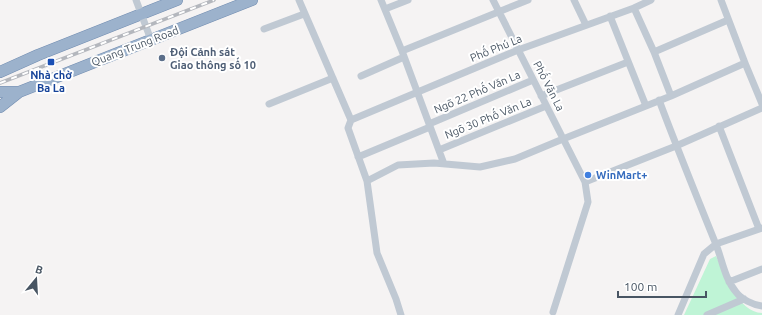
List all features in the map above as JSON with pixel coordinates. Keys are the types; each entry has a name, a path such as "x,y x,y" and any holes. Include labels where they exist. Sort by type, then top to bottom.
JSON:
{"highway":[{"path":"0,88 3,71 38,55 177,0"},
{"name":"Quang Trung Road","path":"19,92 252,0"},
{"path":"0,92 19,92"},
{"path":"0,107 19,92"}],"street":[{"path":"136,0 151,40"},
{"path":"299,0 351,120 348,128 367,181 377,253 401,315"},
{"path":"381,0 418,92 444,164"},
{"path":"385,9 408,0"},
{"name":"Phố Văn La","path":"494,0 585,182 588,202 553,312"},
{"path":"360,76 403,54 499,11 528,0"},
{"path":"574,0 586,25"},
{"name":"Phố Phú La","path":"351,120 518,50 634,8 651,0"},
{"path":"721,0 762,104"},
{"path":"634,8 654,52 671,96"},
{"path":"264,29 304,14"},
{"path":"610,16 646,106"},
{"path":"654,52 728,20"},
{"path":"541,96 628,62"},
{"path":"367,181 398,165 444,164 480,166 515,159 671,96 745,63"},
{"path":"269,104 333,78"},
{"name":"Ngõ 22 Phố Văn La","path":"358,157 533,80"},
{"path":"659,100 716,244 729,282 736,293 744,299 758,306 762,306"},
{"name":"Ngõ 30 Phố Văn La","path":"439,150 546,106"},
{"path":"585,182 676,146 762,108"},
{"path":"678,315 704,254 716,244 760,229 719,126"},
{"path":"729,282 762,269"},
{"path":"707,315 744,299"}],"green space":[{"path":"716,256 728,282 739,299 753,311 762,313 762,315 684,315 710,259"}],"railway":[{"path":"0,83 214,0"}],"place":[{"name":"Đội Cảnh sát Giao thông số 10","path":"162,58"},
{"name":"Nhà chờ Ba La","path":"51,62"},
{"name":"WinMart+","path":"588,175"}]}
